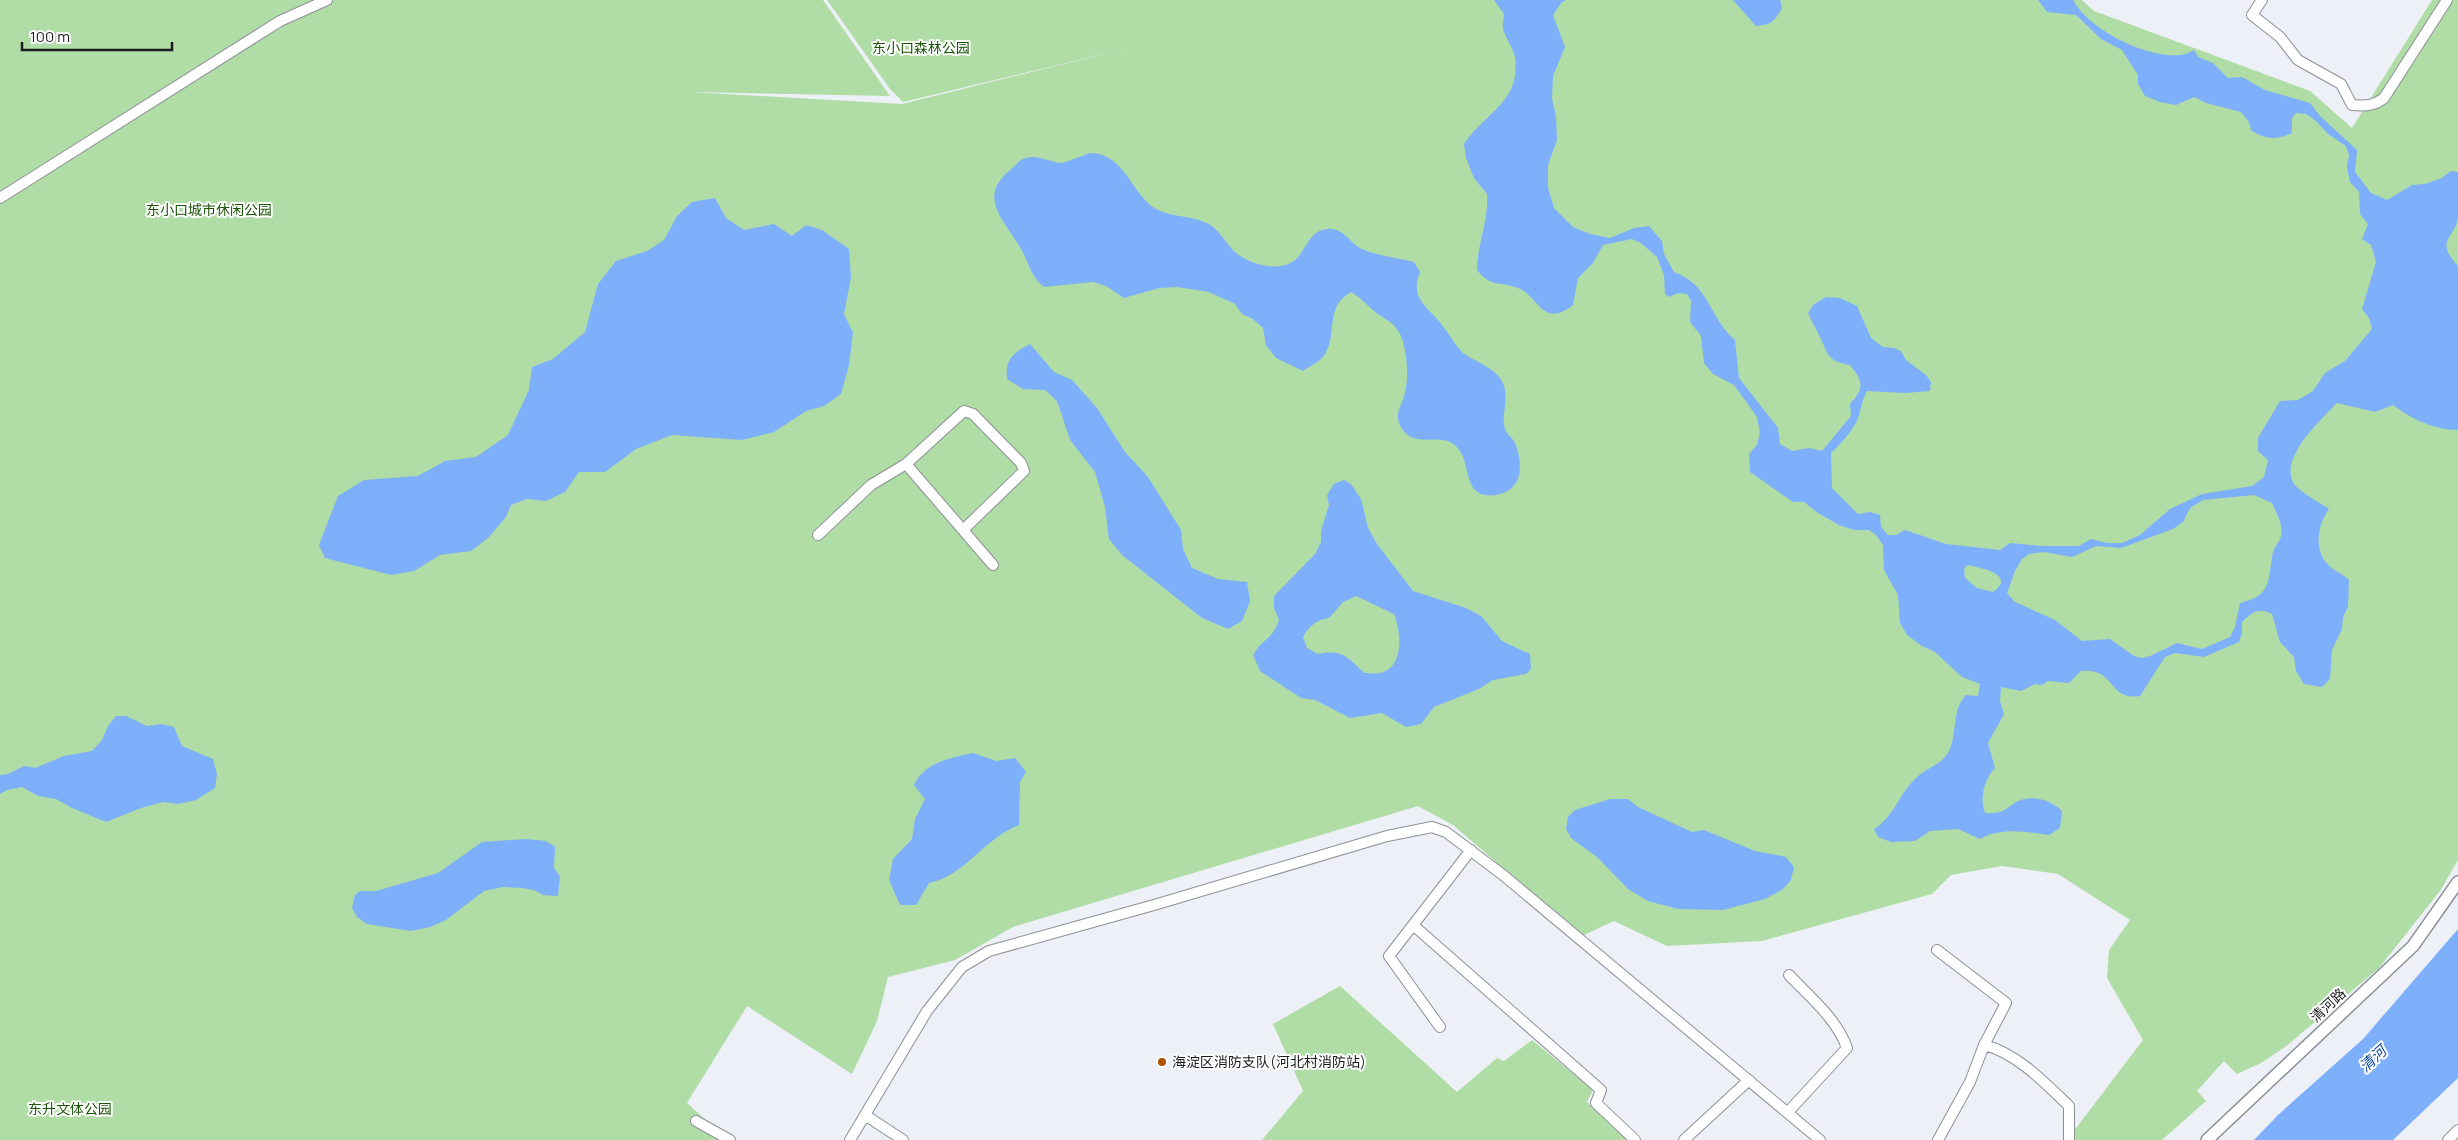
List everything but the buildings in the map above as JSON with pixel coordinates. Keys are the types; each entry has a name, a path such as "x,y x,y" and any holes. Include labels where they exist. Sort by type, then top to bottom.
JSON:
{"street":[{"path":"0,198 280,21 327,0"},
{"path":"2262,0 2252,15 2280,37 2298,60 2341,84 2352,105 2368,106 2377,104 2384,98 2447,0"},
{"path":"818,534 870,486 906,464 964,411 973,414 1021,463 1024,471 963,530"},
{"path":"906,464 993,565"},
{"path":"850,1140 926,1011 962,967 989,951 1154,905 1387,836 1432,826 1446,832 1470,850 1820,1140"},
{"path":"1440,1026 1390,956 1470,850"},
{"name":"清河路","path":"2207,1140 2413,946 2458,882"},
{"path":"1414,925 1601,1090 1596,1102 1635,1140"},
{"path":"1937,950 2006,1003 1984,1045 1970,1082 1938,1140"},
{"path":"1788,1112 1847,1048 1842,1035 1829,1017 1789,974"},
{"path":"1984,1045 1993,1047 2040,1078 2070,1106 2069,1140"},
{"path":"1684,1140 1749,1080"},
{"path":"865,1115 903,1140"},
{"path":"696,1121 730,1140"},
{"path":"2448,1140 2458,1130"}],"green space":[{"path":"0,0 823,0 890,96 689,92 902,104 1128,48 903,102 890,89 827,0 2082,0 2094,11 2310,91 2352,128 2432,0 2458,0 2458,860 2440,891 2379,968 2285,1047 2261,1063 2237,1074 2224,1061 2197,1091 2206,1101 2162,1140 2067,1140 2143,1040 2107,978 2109,950 2130,920 2058,874 2002,866 1951,875 1932,894 1762,941 1667,946 1614,921 1582,936 1453,825 1418,806 1013,927 955,960 888,977 877,1021 852,1074 747,1006 687,1103 728,1140 0,1140"},
{"path":"1340,986 1457,1092 1497,1058 1504,1061 1532,1040 1593,1090 1587,1102 1627,1140 1262,1140 1303,1091 1273,1024"}],"water":[{"path":"1494,0 1566,0 1561,3 1553,15 1565,47 1553,76 1552,98 1556,117 1557,140 1548,165 1548,188 1554,208 1573,227 1590,234 1610,238 1634,228 1649,226 1662,241 1664,254 1674,272 1695,285 1726,331 1735,340 1739,378 1778,428 1780,444 1792,451 1809,448 1822,451 1851,416 1850,404 1860,389 1860,380 1850,365 1836,361 1826,351 1808,313 1813,305 1826,297 1840,298 1857,306 1871,338 1883,347 1901,351 1906,360 1926,375 1931,382 1930,391 1905,393 1867,391 1854,427 1831,453 1832,488 1858,514 1870,512 1880,515 1881,527 1888,535 1896,535 1905,530 1946,544 2000,550 2010,543 2042,546 2079,546 2091,539 2107,543 2122,543 2140,535 2170,509 2202,494 2252,486 2264,477 2268,460 2258,451 2258,438 2280,401 2298,400 2313,391 2325,373 2345,361 2372,329 2369,318 2362,309 2376,262 2371,245 2362,239 2368,224 2360,214 2359,192 2350,182 2347,167 2349,155 2346,146 2328,134 2315,120 2306,114 2296,113 2292,118 2292,133 2271,138 2261,136 2251,130 2249,122 2241,112 2206,103 2194,97 2176,105 2160,102 2145,96 2138,84 2138,75 2122,50 2101,39 2076,15 2047,12 2038,0 2073,0 2091,21 2120,40 2136,47 2167,55 2182,55 2194,50 2198,57 2213,63 2228,78 2242,77 2265,90 2310,103 2320,116 2357,150 2355,172 2371,193 2387,200 2412,185 2425,184 2442,178 2451,171 2458,172 2458,216 2454,230 2446,244 2447,250 2458,266 2458,430 2449,430 2424,423 2393,405 2375,412 2337,403 2312,429 2296,451 2292,463 2291,474 2294,484 2329,509 2319,532 2322,556 2333,569 2349,580 2348,607 2343,617 2342,629 2332,650 2330,679 2322,687 2304,684 2296,671 2294,657 2280,642 2272,614 2259,611 2252,613 2242,622 2242,633 2239,642 2204,657 2175,653 2165,657 2140,696 2122,694 2101,674 2093,671 2081,671 2069,683 2048,681 2042,685 2035,684 2021,691 2001,687 2000,701 2004,714 1988,743 1995,768 1988,777 1984,789 1983,807 1985,813 1999,812 2025,799 2040,799 2050,802 2062,811 2060,828 2049,835 2005,832 1988,835 1980,839 1958,829 1930,831 1915,841 1891,842 1878,837 1874,829 1892,812 1909,785 1919,775 1941,761 1948,753 1961,701 1966,695 1978,696 1980,684 1962,677 1935,652 1922,646 1907,635 1900,623 1898,595 1884,570 1883,545 1876,535 1869,530 1854,530 1839,525 1818,513 1804,502 1793,502 1750,472 1749,454 1757,445 1760,432 1757,417 1734,385 1713,374 1704,363 1701,336 1690,322 1691,301 1687,294 1678,293 1669,297 1665,294 1664,275 1657,257 1641,243 1632,239 1603,245 1593,263 1578,278 1573,305 1554,314 1542,308 1518,288 1491,282 1477,270 1486,214 1487,194 1474,178 1466,158 1464,144 1472,133 1500,105 1513,85 1515,58 1503,29 1504,14","holes":["2254,495 2272,503 2282,532 2273,554 2266,587 2257,597 2240,603 2235,627 2230,637 2202,649 2177,643 2150,656 2142,658 2134,656 2110,639 2082,641 2055,620 2015,602 2007,593 2015,571 2022,559 2029,554 2044,552 2072,557 2096,546 2121,548 2173,529 2183,522 2190,508 2203,500","1968,565 1988,570 1999,576 2001,581 1999,586 1993,592 1977,588 1965,578 1964,569"]},
{"path":"1733,0 1780,0 1782,8 1772,22 1756,26"},
{"path":"1090,153 1100,154 1116,164 1153,207 1160,211 1207,223 1216,230 1232,249 1255,263 1278,266 1292,262 1298,257 1313,236 1321,230 1327,229 1333,229 1342,233 1362,249 1414,262 1420,272 1417,287 1420,299 1463,353 1497,374 1503,384 1506,398 1505,429 1514,441 1519,457 1520,469 1518,480 1515,484 1509,490 1502,493 1484,495 1476,491 1471,485 1464,459 1460,450 1453,444 1442,440 1414,438 1405,432 1398,420 1407,379 1406,356 1401,336 1392,324 1351,292 1337,305 1334,313 1331,338 1325,354 1303,371 1276,358 1266,345 1263,328 1253,319 1242,314 1235,304 1209,292 1177,287 1159,288 1124,298 1106,286 1093,282 1044,287 1033,274 1021,249 997,210 995,191 1000,181 1009,171 1026,158 1036,157 1061,163"},
{"path":"715,198 726,218 744,230 774,224 792,236 806,225 822,230 849,249 851,277 844,314 853,333 849,365 841,394 824,406 806,411 774,432 742,440 672,435 636,449 605,472 579,472 565,492 546,501 527,499 511,505 506,517 488,538 471,551 440,555 414,571 391,575 325,558 319,545 338,496 364,480 418,476 445,461 476,457 508,435 529,390 532,367 553,359 585,332 598,284 616,261 647,251 664,240 677,216 692,202"},
{"path":"1030,344 1054,372 1072,380 1097,408 1125,452 1148,477 1181,530 1183,549 1192,568 1218,579 1247,582 1250,601 1242,621 1228,629 1202,618 1122,555 1109,539 1105,507 1095,472 1070,440 1057,401 1045,390 1023,389 1007,379 1007,366 1011,357"},
{"path":"1344,480 1351,484 1361,499 1368,528 1377,544 1413,591 1466,608 1481,616 1502,641 1530,654 1531,669 1526,674 1493,680 1479,689 1434,707 1421,724 1406,727 1382,713 1350,718 1315,700 1301,698 1260,671 1253,655 1273,632 1279,620 1274,608 1274,596 1315,554 1321,542 1321,531 1329,505 1327,495 1334,484","holes":["1356,596 1394,614 1398,630 1399,648 1394,664 1380,673 1364,673 1349,659 1339,654 1318,654 1307,648 1303,637 1313,624 1329,618 1343,602"]},
{"path":"116,716 126,716 147,726 161,724 174,727 182,746 213,759 217,774 215,788 196,800 178,804 163,802 141,808 106,822 56,799 38,796 22,787 7,790 0,794 0,775 8,774 24,766 35,768 64,756 92,751 102,740 108,726"},
{"path":"973,753 996,761 1015,758 1026,772 1020,782 1019,825 995,838 965,865 942,879 929,883 916,905 900,905 889,880 893,859 912,839 915,819 925,799 914,785 919,777 931,766 947,759"},
{"path":"1610,799 1628,799 1638,807 1692,832 1704,830 1755,851 1786,857 1794,867 1791,880 1783,889 1765,899 1723,910 1678,909 1648,901 1628,889 1597,857 1571,838 1566,829 1568,817 1575,810"},
{"path":"526,839 546,841 555,847 554,868 560,876 558,896 543,895 534,890 522,888 503,887 484,891 446,920 430,927 411,931 367,924 357,917 352,908 355,895 360,891 376,891 438,873 482,842"},
{"name":"清河","path":"2458,929 2458,1078 2393,1140 2254,1140 2278,1115 2363,1039"}],"place":[{"name":"海淀区消防支队(河北村消防站)","path":"1162,1062"}],"park label":[{"name":"东小口森林公园","path":"921,48"},
{"name":"东小口城市休闲公园","path":"209,210"},
{"name":"东升文体公园","path":"70,1109"}]}
